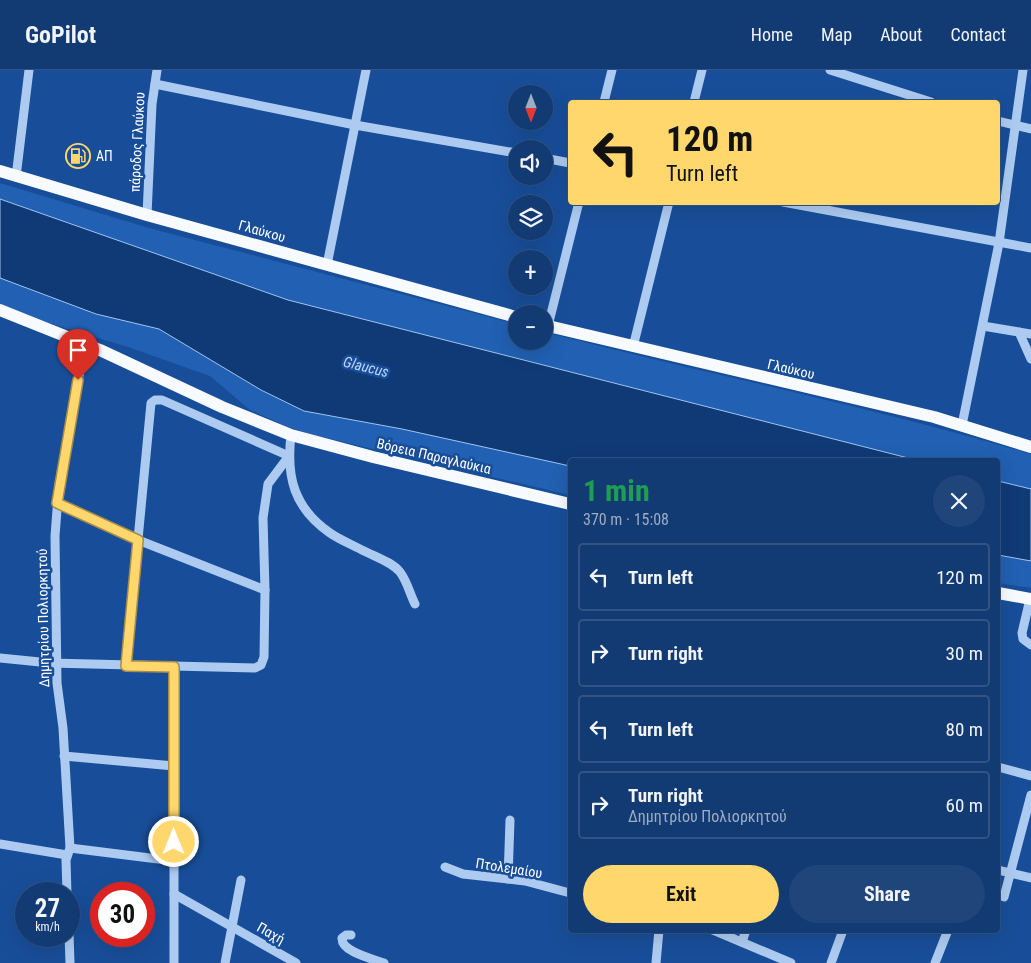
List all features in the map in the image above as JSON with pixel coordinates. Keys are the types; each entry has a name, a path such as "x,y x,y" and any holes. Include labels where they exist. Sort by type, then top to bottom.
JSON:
{"main road":[{"name":"Γλαύκου","path":"0,171 147,215 508,315"},
{"name":"Βόρεια Παραγλαύκια","path":"0,310 85,343 222,407 291,435 568,504"},
{"name":"Γλαύκου","path":"553,328 919,413 1031,447"},
{"path":"1000,594 1030,599"}],"street":[{"path":"16,177 29,70"},
{"name":"πάροδος Γλαύκου","path":"147,215 152,104 158,70"},
{"path":"327,265 366,70"},
{"path":"604,100 612,70"},
{"path":"694,100 702,70"},
{"path":"830,70 925,100"},
{"path":"962,425 999,243 1023,70"},
{"path":"155,84 356,125 508,152"},
{"path":"1000,122 1031,129"},
{"path":"553,160 568,163"},
{"path":"552,305 578,205"},
{"path":"633,347 668,205"},
{"path":"799,205 1031,248"},
{"path":"983,326 1031,334"},
{"path":"1019,332 1031,359"},
{"name":"Δημητρίου Πολιορκητού","path":"67,882 68,852 64,756 57,663 55,563 57,503 85,343"},
{"path":"126,666 151,403 156,400 162,400 289,456"},
{"path":"291,435 289,456 291,482 295,494 312,520 331,534 389,563 401,573 415,604"},
{"path":"0,658 27,662 126,666 255,668 261,665 264,657 265,590 263,518 268,484 289,456"},
{"path":"57,503 138,540 265,590"},
{"path":"1030,599 1022,633 1023,639 1031,644"},
{"path":"174,667 174,963"},
{"path":"64,756 174,766"},
{"path":"1000,768 1031,776"},
{"path":"1004,897 1031,795"},
{"path":"508,879 510,820"},
{"path":"0,844 174,861"},
{"name":"Πτολεμαίου","path":"445,867 469,876 508,879 568,893"},
{"path":"1000,870 1031,878"},
{"path":"225,963 241,880"},
{"name":"Παχή","path":"174,894 296,963"},
{"path":"656,963 659,933"},
{"path":"720,933 791,963"},
{"path":"742,942 745,933"},
{"path":"831,963 842,933"},
{"path":"935,963 947,933"},
{"path":"351,935 347,934 342,938 344,945 361,955 384,963"},
{"path":"69,947 70,963"}],"shaded area":[{"path":"0,183 149,228 508,322 508,350 553,350 553,334 849,405 1031,454 1031,489 1000,481 1000,458 908,458 288,300 0,199"},
{"path":"0,278 96,314 159,329 261,390 304,411 402,429 568,466 568,495 309,434 288,427 250,410 210,376 128,347 46,322 0,304"},
{"path":"1000,555 1031,561 1031,588 1000,583"}],"water":[{"name":"Glaucus","path":"0,199 288,300 908,458 568,458 568,466 402,429 304,411 261,390 159,329 96,314 0,278"},
{"path":"1000,481 1031,489 1031,561 1000,555"}],"place":[{"name":"ΑΠ","path":"78,156"}],"route":[{"path":"78,380 57,503 138,540 126,666 174,667 174,842"}]}
